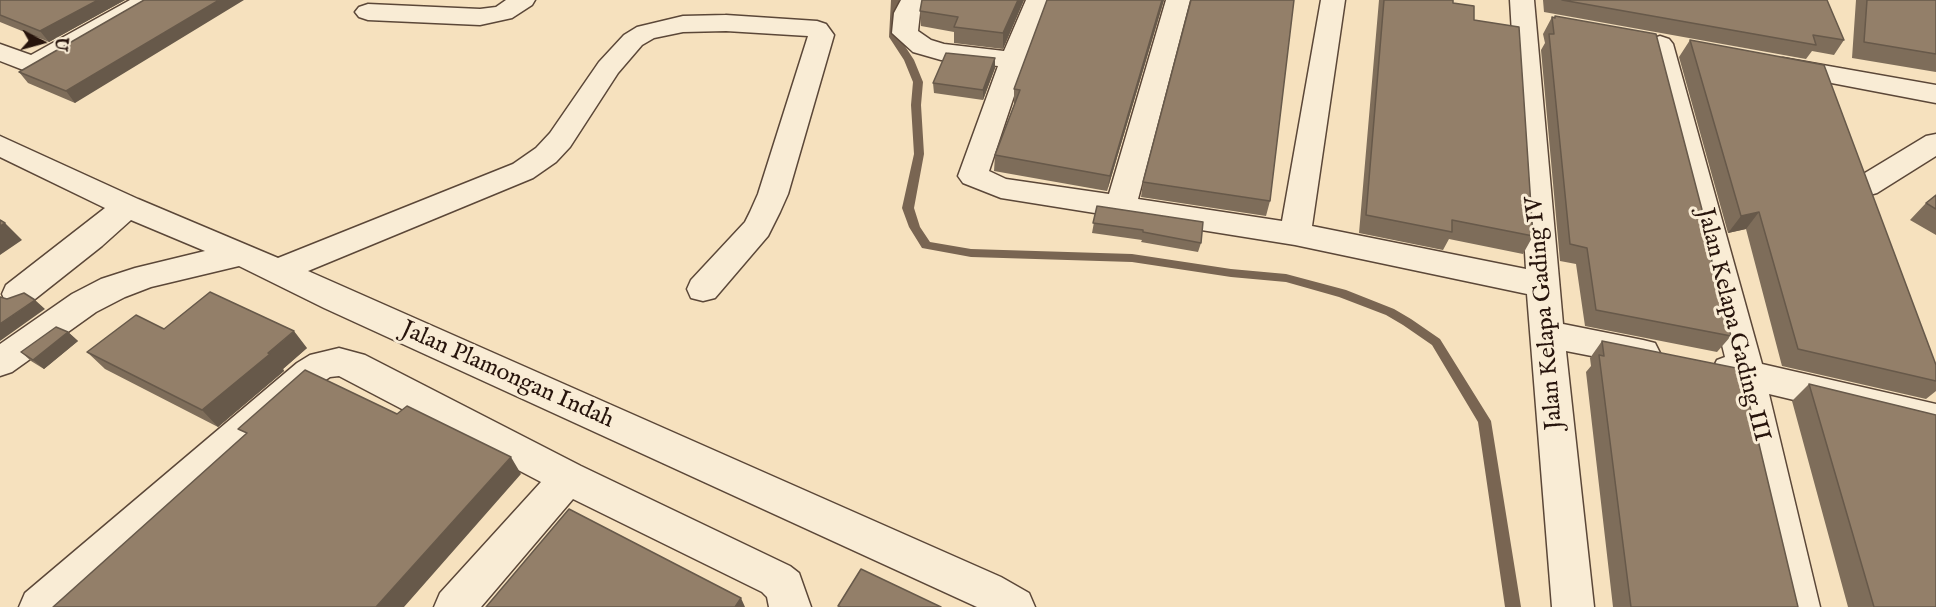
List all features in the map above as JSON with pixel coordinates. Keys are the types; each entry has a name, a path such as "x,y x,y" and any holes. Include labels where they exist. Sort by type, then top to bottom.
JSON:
{"street":[{"path":"0,52 26,63 37,62 148,0"},
{"path":"368,12 480,17 503,13 523,0"},
{"path":"765,25 779,0"},
{"path":"913,0 907,13 905,33 922,46 941,52 1013,60"},
{"path":"1038,0 1013,60 973,176 1001,188 1295,234 1543,285"},
{"path":"1121,206 1178,0"},
{"path":"1295,234 1332,0"},
{"name":"Jalan Kelapa Gading IV","path":"1529,14 1543,285 1573,607"},
{"path":"277,271 523,171 546,155 560,140 608,68 633,40 646,32 683,24 765,25 817,29 821,35 773,194 758,228 703,289"},
{"name":"Jalan Kelapa Gading III","path":"1660,44 1747,374 1799,607"},
{"path":"1754,61 1936,94"},
{"path":"1824,74 1835,104"},
{"path":"1855,155 1870,197 1936,142"},
{"name":"Jalan Plamongan Indah","path":"0,145 127,206 242,254 976,586 1014,607"},
{"path":"18,294 73,252 127,206"},
{"path":"73,252 70,271 82,279 113,288"},
{"path":"0,362 84,303 113,288 146,276 242,254"},
{"path":"1547,334 1747,374 1936,419"},
{"path":"40,607 309,373 322,365 339,362 353,365 568,478 776,579 785,586 790,607"},
{"path":"455,607 568,478"}],"building":[{"path":"0,0 98,0 40,31 0,15"},
{"path":"144,0 219,0 66,91 19,72"},
{"path":"922,0 1018,0 1003,33 954,27 958,17 920,11"},
{"path":"1047,0 1162,0 1110,176 995,155 1020,90 1014,89"},
{"path":"1191,0 1294,0 1270,201 1143,182"},
{"path":"1384,0 1453,0 1453,3 1474,6 1474,20 1519,27 1533,236 1452,220 1452,232 1366,215"},
{"path":"1562,0 1827,0 1844,40 1813,35 1816,45"},
{"path":"1867,0 1936,0 1936,54 1864,42"},
{"path":"1555,16 1656,34 1706,225 1703,226 1731,336 1596,310 1587,248 1570,244 1549,34 1554,34 1552,17 1555,18"},
{"path":"1690,40 1824,65 1936,365 1936,381 1798,349 1759,212 1741,216"},
{"path":"946,53 995,58 983,90 933,83"},
{"path":"1936,195 1936,209 1926,203"},
{"path":"1097,206 1203,222 1201,243 1143,232 1143,230 1093,223"},
{"path":"210,292 294,331 268,353 270,354 202,410 87,352 136,315 164,329"},
{"path":"24,293 35,300 0,324 0,297 7,299"},
{"path":"56,327 68,332 33,360 21,352"},
{"path":"1602,341 1741,369 1798,607 1631,607 1599,355 1604,356"},
{"path":"305,370 397,414 407,406 511,457 376,607 53,607 247,433 238,429"},
{"path":"1809,384 1936,415 1936,607 1874,607"},
{"path":"569,509 741,598 735,607 486,607"},
{"path":"861,569 941,607 838,606"}],"waterway":[{"path":"895,0 894,37 909,60 918,82 916,105 919,154 908,208 915,227 926,245 971,253 1132,258 1231,273 1286,278 1342,293 1390,312 1407,322 1436,342 1484,421 1513,607"}]}
